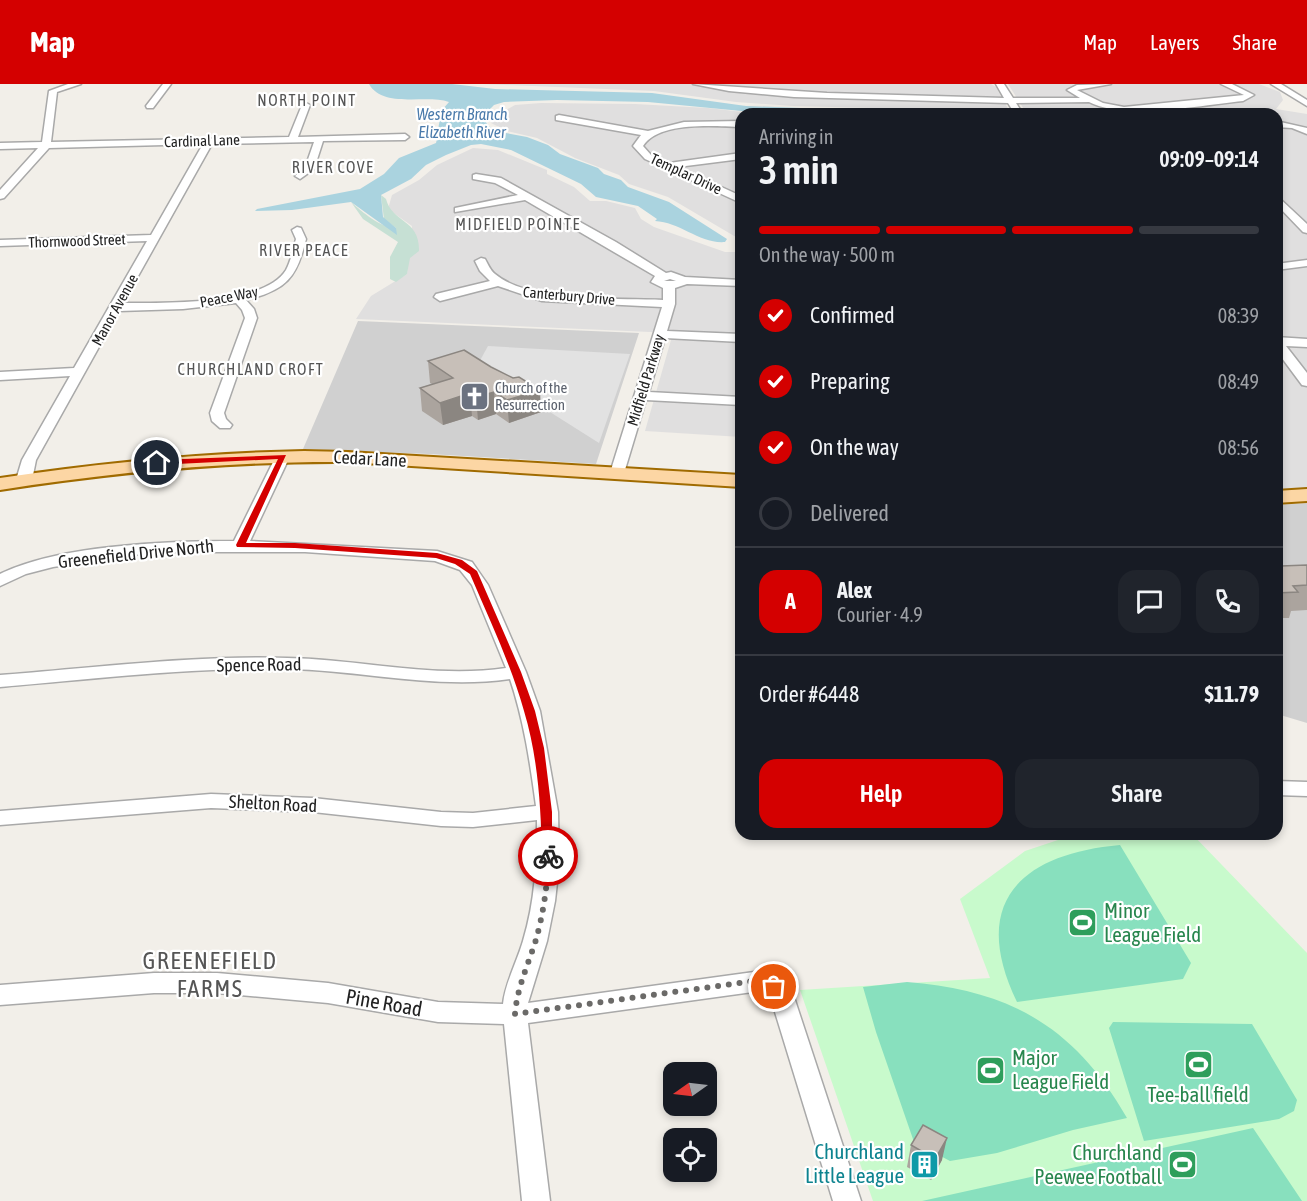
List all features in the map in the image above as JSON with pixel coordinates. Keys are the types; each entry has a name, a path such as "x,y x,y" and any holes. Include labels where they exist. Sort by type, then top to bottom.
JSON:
{"main road":[{"name":"Cedar Lane","path":"0,484 160,463 283,456 348,457 735,481"},
{"path":"1283,497 1307,495"}],"street":[{"path":"0,196 46,145 51,90 77,84"},
{"path":"150,106 167,84"},
{"path":"698,84 760,94 1056,102 1089,100"},
{"path":"1000,84 1015,108"},
{"path":"1107,84 1072,89 1072,92 1111,108"},
{"path":"1145,108 1242,99 1250,95 1225,84"},
{"path":"1275,84 1307,104"},
{"path":"904,85 909,97"},
{"path":"810,86 812,96"},
{"path":"293,138 306,105"},
{"path":"559,118 648,134"},
{"name":"Templar Drive","path":"735,124 680,126 648,134 638,143 639,150 668,166 735,195"},
{"path":"1283,125 1307,131"},
{"name":"Cardinal Lane","path":"0,146 405,137"},
{"path":"300,176 309,169 320,138"},
{"name":"Manor Avenue","path":"24,480 29,460 209,141"},
{"path":"668,166 735,157"},
{"path":"477,177 498,180 528,196 612,244 666,281 677,285 683,280 735,284"},
{"path":"459,210 528,196"},
{"path":"1283,205 1307,230"},
{"name":"Peace Way","path":"117,307 211,303 239,298 271,288 288,275 301,239 297,230"},
{"name":"Thornwood Street","path":"0,243 154,238"},
{"name":"Canterbury Drive","path":"482,261 485,270 521,293 542,297 669,303"},
{"path":"1283,266 1307,262"},
{"name":"Midfield Parkway","path":"617,473 669,303 666,281"},
{"path":"440,297 501,282"},
{"path":"225,425 219,421 217,413 250,318 248,309 239,298"},
{"path":"660,333 735,338"},
{"path":"1283,342 1307,343"},
{"path":"1283,350 1307,382"},
{"path":"0,376 80,372"},
{"path":"642,396 735,401"},
{"path":"240,545 283,456"},
{"name":"Greenefield Drive North","path":"0,581 30,567 92,556 141,550 240,545 295,546 437,556 459,562 474,573 530,711 547,812 548,864 544,902 535,941 516,997 515,1014 536,1201"},
{"name":"Spence Road","path":"0,681 239,663 327,664 453,679 474,679 516,672"},
{"path":"1283,788 1307,789"},
{"name":"Shelton Road","path":"0,818 211,801 313,805 441,819 472,820 547,812"},
{"name":"Pine Road","path":"0,995 154,983 217,983 328,993 438,1012 515,1014 754,981 766,982 782,994 848,1201"}],"shaded area":[{"path":"482,84 991,84 996,87 1008,108 793,106 736,102 654,91"},
{"path":"1008,84 1259,84 1280,92 1283,100 1277,108 1023,108"},
{"path":"541,103 635,104 735,111 735,236 668,197 629,184 619,175 575,158 537,138 507,131 491,123 501,113 515,105"},
{"path":"1283,110 1307,114 1307,488 1283,490"},
{"path":"473,148 498,150 547,170 547,174 574,187 590,201 606,201 635,208 641,219 654,227 725,252 735,252 735,437 645,431 673,333 356,319 371,296 407,274 412,226 388,209 392,195 419,180 437,165"},
{"path":"358,321 639,333 596,464 303,449"},
{"path":"488,346 630,354 599,443 477,366"},
{"path":"1307,503 1307,723 1283,716 1283,505"}],"green space":[{"path":"381,195 394,213 411,227 418,241 419,251 410,258 407,274 396,282 390,279 390,257 398,242 363,219 351,202 378,222 396,228 384,219"},
{"path":"1058,840 1198,840 1307,953 1307,1201 873,1201 800,990 990,978 960,899 1025,851"},
{"name":"Minor League Field","path":"1120,845 1191,963 1183,979 1017,1002 1004,967 999,937 1002,911 1013,890 1031,873 1055,859 1085,850"},
{"name":"Major League Field","path":"907,982 944,986 978,994 1036,1019 1062,1037 1085,1059 1107,1086 1127,1118 1073,1130 997,1153 950,1161 914,1142 863,987"},
{"name":"Tee-ball field","path":"1113,1022 1252,1024 1297,1100 1294,1111 1279,1119 1144,1141 1109,1028"},
{"name":"Churchland Peewee Football","path":"1253,1128 1302,1201 922,1201"}],"water":[{"name":"Western Branch Elizabeth River","path":"369,84 452,84 495,89 652,93 746,106 799,108 735,108 735,110 648,102 557,100 504,102 494,105 488,111 498,113 487,114 485,120 488,126 500,132 527,137 548,145 560,154 598,168 604,174 621,180 628,187 669,202 727,239 725,242 707,240 673,225 655,221 657,219 638,206 596,197 581,184 511,150 481,144 471,145 426,165 411,179 381,195 383,217 396,228 397,235 351,202 292,210 255,211 360,189 384,174 399,158 436,143 437,139 430,133 438,129 442,110 449,102 395,99 376,92"}],"building":[{"path":"464,350 491,367 513,378 519,377 540,390 507,400 494,392 476,397 470,393 440,403 420,388 453,378 428,361"},
{"path":"1307,565 1307,585 1293,586 1298,592 1283,593 1283,566"},
{"path":"923,1125 947,1138 935,1159 911,1145"}],"way so far":[{"path":"548,856 544,902 535,941 516,997 515,1014 754,981 766,982 774,987"}],"place":[{"name":"Church of the Resurrection","path":"474,397"},
{"name":"Minor League Field","path":"1083,923"},
{"name":"Tee-ball field","path":"1198,1064"},
{"name":"Major League Field","path":"991,1070"},
{"name":"Churchland Little League","path":"925,1164"},
{"name":"Churchland Peewee Football","path":"1183,1165"}],"district":[{"name":"NORTH POINT","path":"307,100"},
{"name":"RIVER COVE","path":"333,167"},
{"name":"MIDFIELD POINTE","path":"518,224"},
{"name":"RIVER PEACE","path":"304,250"},
{"name":"CHURCHLAND CROFT","path":"251,369"},
{"name":"GREENEFIELD FARMS","path":"210,975"}],"route":[{"path":"157,463 283,456 240,545 295,546 437,556 459,562 474,573 530,711 547,812 548,856"}]}
